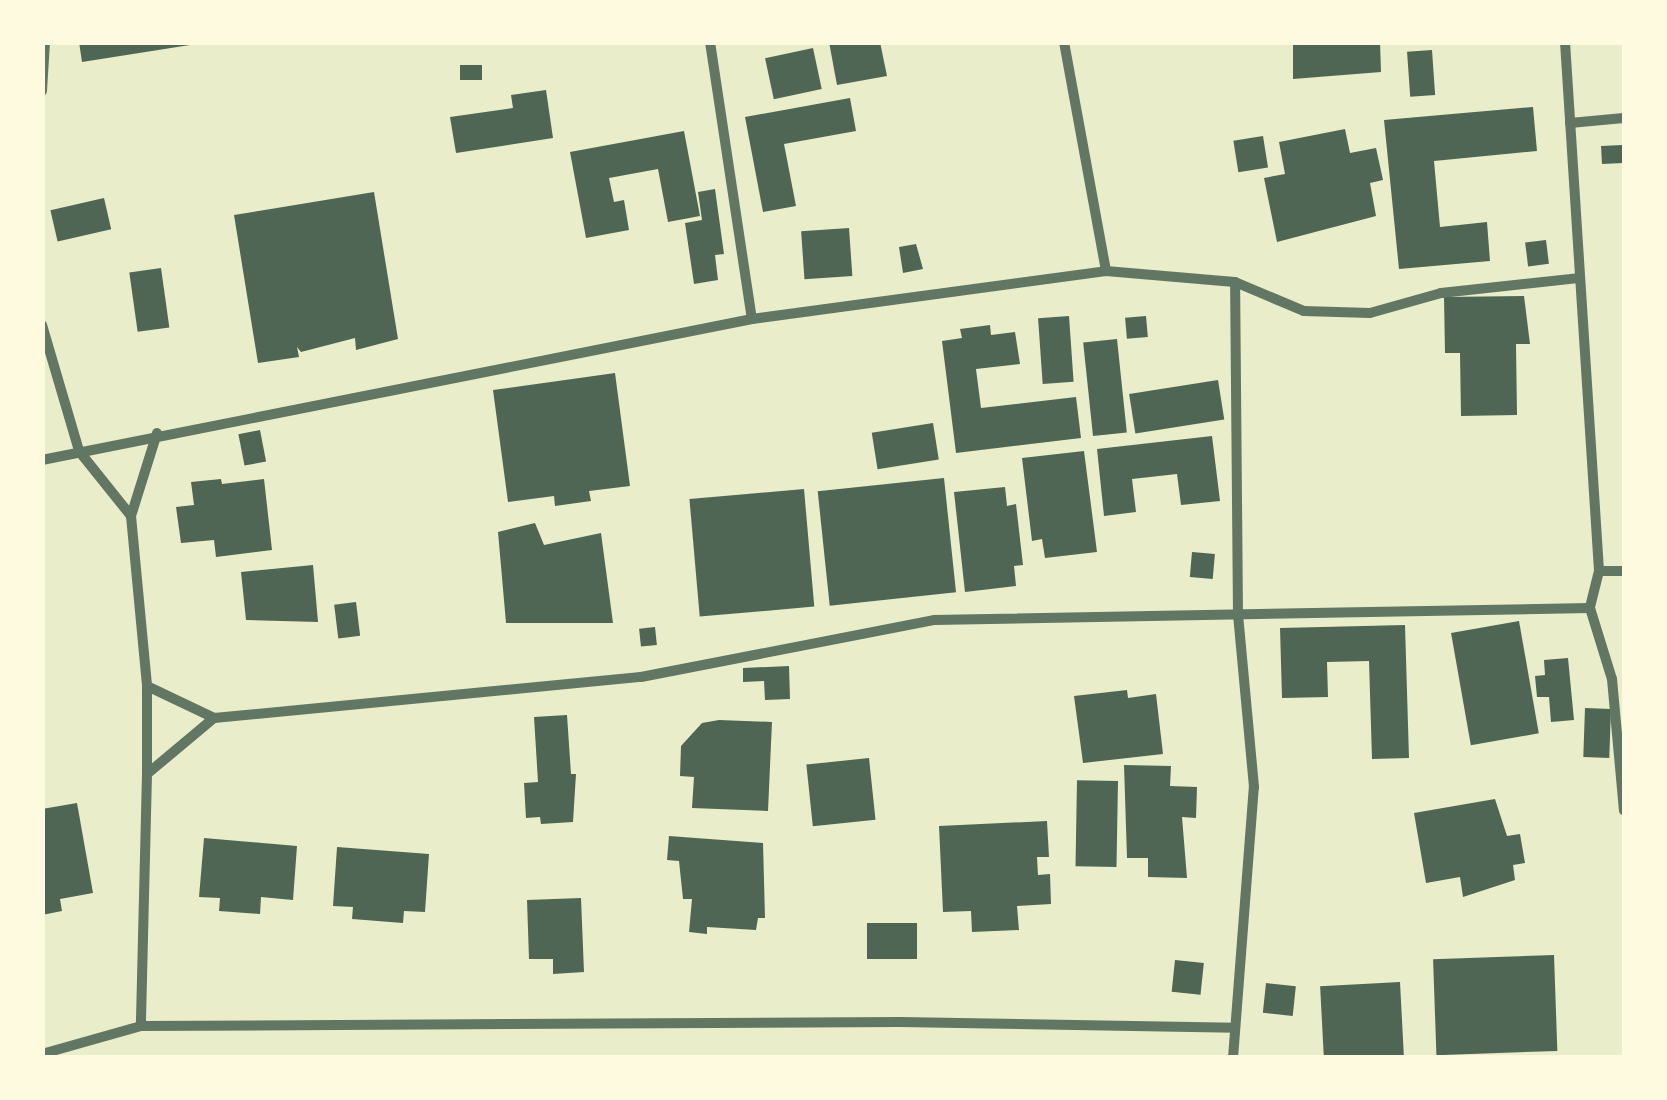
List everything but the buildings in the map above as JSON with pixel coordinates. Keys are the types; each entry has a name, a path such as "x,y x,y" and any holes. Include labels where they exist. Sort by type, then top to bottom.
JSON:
{"street":[{"path":"42,91 44,42"},
{"path":"710,42 752,319"},
{"path":"1064,42 1106,271"},
{"path":"1565,42 1599,571 1590,608 1612,679 1624,810"},
{"path":"1570,123 1624,118"},
{"path":"42,460 158,433 752,319 1106,271 1235,282 1304,311 1370,313 1441,293 1578,278"},
{"path":"1234,1058 1254,787 1238,615 1235,282"},
{"path":"42,324 79,451 131,516"},
{"path":"141,1026 147,686 131,516 158,433"},
{"path":"1599,571 1624,572"},
{"path":"147,686 214,718 642,677 934,620 1590,608"},
{"path":"147,774 214,718"},
{"path":"42,1054 141,1026 1236,1028"}]}
